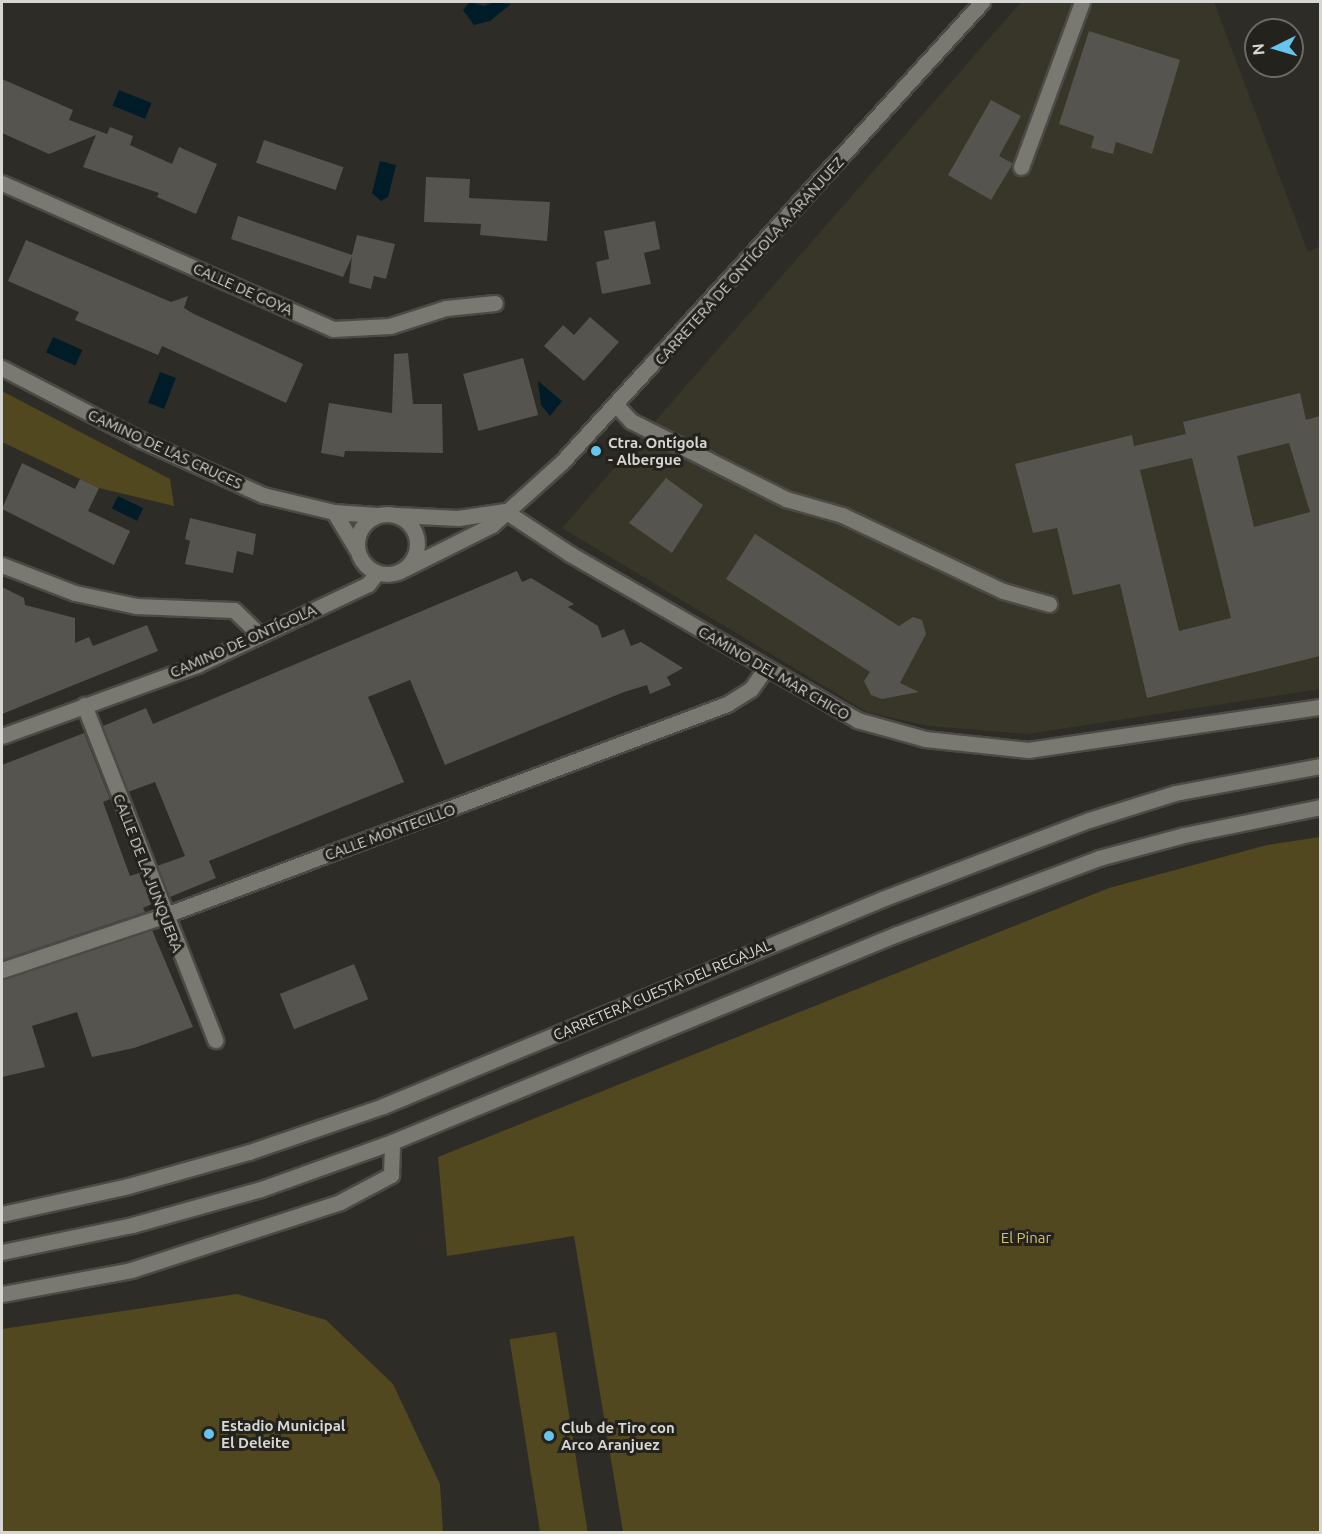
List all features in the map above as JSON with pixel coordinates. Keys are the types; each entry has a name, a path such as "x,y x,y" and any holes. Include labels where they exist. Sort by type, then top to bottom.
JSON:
{"street":[{"name":"CARRETERA DE ONTÍGOLA A ARANJUEZ","path":"405,568 492,525 562,462 617,406 982,2"},
{"path":"1020,167 1082,2"},
{"name":"CALLE DE GOYA","path":"2,183 333,330 390,326 446,308 495,303"},
{"name":"CAMINO DE LAS CRUCES","path":"2,368 141,440 263,495 334,512 376,515"},
{"path":"617,406 632,421 786,499 842,515 1003,591 1049,604"},
{"path":"357,550 360,529 376,515 458,518 505,511"},
{"name":"CAMINO DEL MAR CHICO","path":"505,511 570,554 765,669 857,720 925,739 1028,750 1320,707"},
{"path":"334,512 357,550 360,560 376,573 396,573 405,568 416,550 417,539 413,529 397,515"},
{"path":"2,565 75,594 136,606 234,610 259,634"},
{"name":"CAMINO DE ONTÍGOLA","path":"2,736 196,665 368,584 376,573"},
{"name":"CALLE MONTECILLO","path":"2,970 163,916 727,704 751,689 765,669"},
{"name":"CALLE DE LA JUNQUERA","path":"84,705 163,916 215,1040"},
{"name":"CARRETERA CUESTA DEL REGAJAL","path":"2,1214 128,1186 249,1152 384,1106 871,904 1089,820 1175,793 1320,766"},
{"path":"2,1252 132,1225 261,1189 393,1142 897,934 1099,858 1184,835 1320,807"},
{"path":"2,1294 131,1270 340,1202 391,1175 393,1142"}],"shaded area":[{"path":"1021,2 1214,2 1308,252 1320,246 1320,689 1028,734 928,726 867,712 562,528"}],"green space":[{"path":"2,391 170,479 174,506 99,488 2,442"},
{"name":"El Pinar","path":"1320,837 1320,1532 623,1532 574,1236 447,1256 438,1157 1109,888 1267,845"},
{"name":"Estadio Municipal El Deleite","path":"237,1294 326,1320 393,1384 440,1484 443,1532 2,1532 2,1329"},
{"name":"Club de Tiro con Arco Aranjuez","path":"556,1332 588,1532 540,1532 510,1339"}],"water":[{"path":"470,2 484,6 494,2 511,4 490,21 474,25 463,10"},
{"path":"119,90 151,103 145,119 113,106"},
{"path":"380,161 396,165 388,197 381,201 372,193"},
{"path":"53,337 82,350 75,366 46,353"},
{"path":"160,372 176,378 164,409 148,403"},
{"path":"538,381 562,401 550,416 541,405"},
{"path":"118,496 143,508 137,521 112,509"}],"building":[{"path":"1089,31 1180,60 1152,154 1116,142 1113,154 1091,148 1094,136 1059,124"},
{"path":"2,79 73,110 69,120 107,134 110,127 133,136 130,145 172,164 179,147 217,164 196,214 157,197 159,193 83,167 96,135 49,154 2,133"},
{"path":"991,100 1021,116 999,156 1012,163 1011,167 991,200 948,175"},
{"path":"264,140 343,167 336,190 256,163"},
{"path":"426,177 470,179 469,198 550,202 547,241 480,235 481,224 424,222"},
{"path":"238,216 352,255 357,235 395,244 386,279 374,276 371,289 349,283 352,257 343,277 231,239"},
{"path":"655,221 660,249 644,253 651,284 602,294 596,262 609,259 604,231"},
{"path":"26,240 171,302 188,296 184,308 194,314 303,364 286,403 162,346 158,355 75,320 79,312 8,281"},
{"path":"590,317 619,342 584,381 544,346 563,325 574,335"},
{"path":"408,353 413,404 442,404 443,453 345,451 344,457 321,453 329,403 392,413 394,354"},
{"path":"523,358 538,415 478,431 463,374"},
{"path":"1300,393 1306,420 1320,416 1320,656 1147,698 1120,584 1073,595 1057,528 1033,533 1015,464 1132,435 1134,446 1186,434 1183,422","holes":["1289,443 1310,512 1254,527 1237,456","1192,458 1231,618 1179,631 1140,470"]},
{"path":"22,463 75,489 80,479 99,488 88,511 130,531 114,565 2,509"},
{"path":"666,478 703,505 672,553 629,523"},
{"path":"190,518 256,534 253,555 237,551 233,573 185,564 190,541 185,539"},
{"path":"755,534 899,626 913,617 922,620 926,634 900,683 919,692 882,699 871,695 864,681 870,672 726,579"},
{"path":"517,571 522,582 531,578 574,604 568,607 598,626 602,638 624,629 631,646 641,642 683,668 667,677 671,685 650,694 647,685 624,692 445,765 410,680 368,697 404,782 209,861 216,878 170,897 157,866 185,856 155,782 128,792 103,726 146,708 153,724"},
{"path":"2,587 24,598 25,605 75,618 75,643 89,637 93,646 147,625 158,651 2,714"},
{"path":"84,733 110,799 103,802 130,876 139,873 152,904 143,908 145,912 2,960 2,765"},
{"path":"152,930 193,1027 134,1048 92,1057 77,1012 32,1026 45,1067 2,1077 2,980"},
{"path":"354,964 368,999 294,1029 280,994"}],"place":[{"name":"Ctra. Ontígola - Albergue","path":"596,451"},
{"name":"Estadio Municipal El Deleite","path":"209,1434"},
{"name":"Club de Tiro con Arco Aranjuez","path":"549,1436"}]}
